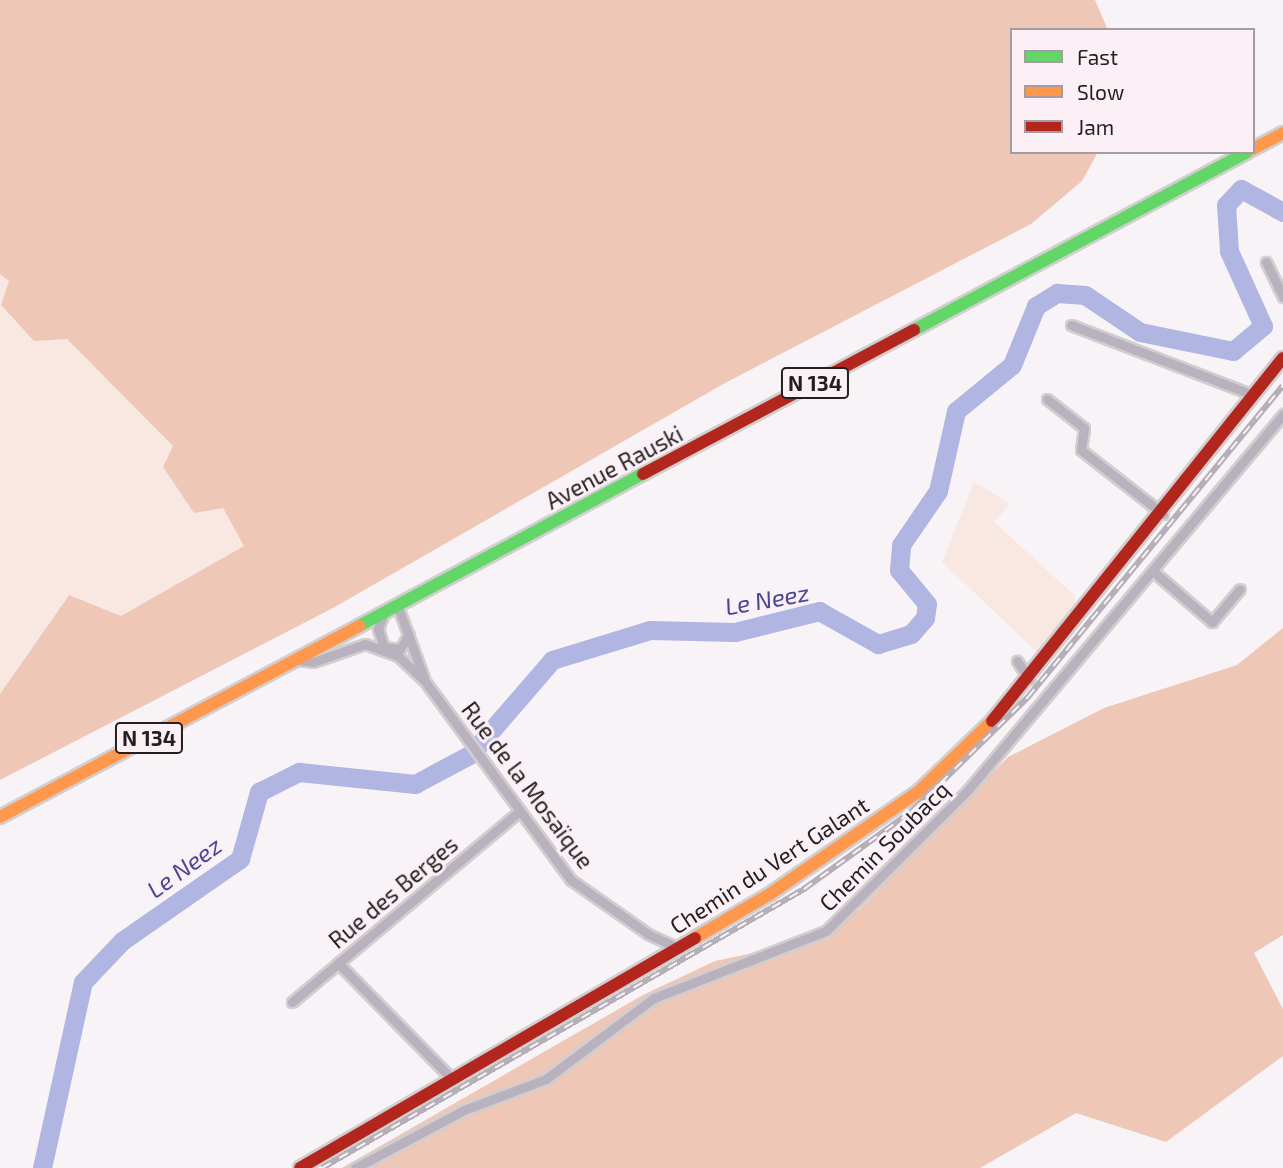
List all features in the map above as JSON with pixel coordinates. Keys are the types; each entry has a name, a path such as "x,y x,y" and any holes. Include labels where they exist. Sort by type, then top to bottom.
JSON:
{"main road":[{"path":"1255,148 1283,133"},
{"name":"Avenue Rauski","path":"0,817 1244,154"},
{"name":"Chemin du Vert Galant","path":"300,1168 680,949 814,867 918,792 979,737 1029,678 1163,514 1283,358"}],"street":[{"path":"1266,262 1283,297"},
{"path":"1070,325 1253,396"},
{"path":"1047,399 1084,428 1082,450 1163,514"},
{"name":"Chemin Soubacq","path":"355,1168 464,1110 546,1079 654,998 826,930 968,790 1154,572 1283,414"},
{"path":"1154,572 1212,622 1240,589"},
{"name":"Rue de la Mosaïque","path":"398,607 424,680"},
{"path":"383,615 378,629 384,647"},
{"path":"299,660 313,662 365,644 400,649 409,634"},
{"name":"Rue de la Mosaïque","path":"384,647 424,680 571,880 648,934 680,949"},
{"path":"1017,661 1029,678"},
{"name":"Rue des Berges","path":"292,1002 520,811"},
{"path":"338,963 453,1080"}],"shaded area":[{"path":"0,0 1095,0 1107,28 1010,28 1010,154 1097,154 1082,181 1031,224 725,383 333,608 0,780 0,694 69,595 121,616 244,546 223,508 194,513 163,467 173,446 67,339 34,341 1,305 9,281 0,274"},
{"path":"0,274 9,281 1,305 34,341 67,339 173,446 223,508 244,546 121,616 68,595 0,694"},
{"path":"974,482 1010,504 994,522 1074,595 1076,608 1037,652 942,562"},
{"path":"1283,628 1283,935 1254,953 1283,1009 1283,1056 1166,1142 1076,1113 980,1168 342,1168 643,995 715,961 821,939 860,909 1008,757 1104,708 1237,665"}],"waterway":[{"name":"Le Neez","path":"42,1168 83,982 122,941 240,859 259,792 299,772 415,784 471,754 552,660 650,630 735,632 819,611 878,644 911,634 925,618 927,604 899,570 901,545 938,491 956,411 1012,365 1036,306 1057,293 1085,295 1140,332 1233,351 1263,326 1229,251 1226,205 1241,189 1283,212"}],"railway":[{"path":"322,1168 804,889 912,811 1028,697 1283,386"}],"traffic: fast":[{"path":"914,330 1244,154"},
{"path":"359,626 643,474"}],"traffic: slow":[{"path":"1255,148 1283,133"},
{"path":"0,817 359,626"},
{"path":"695,938 770,894 918,792 992,721"}],"traffic: jam":[{"path":"643,474 914,330"},
{"path":"992,721 1283,358"},
{"path":"300,1168 695,938"}]}
